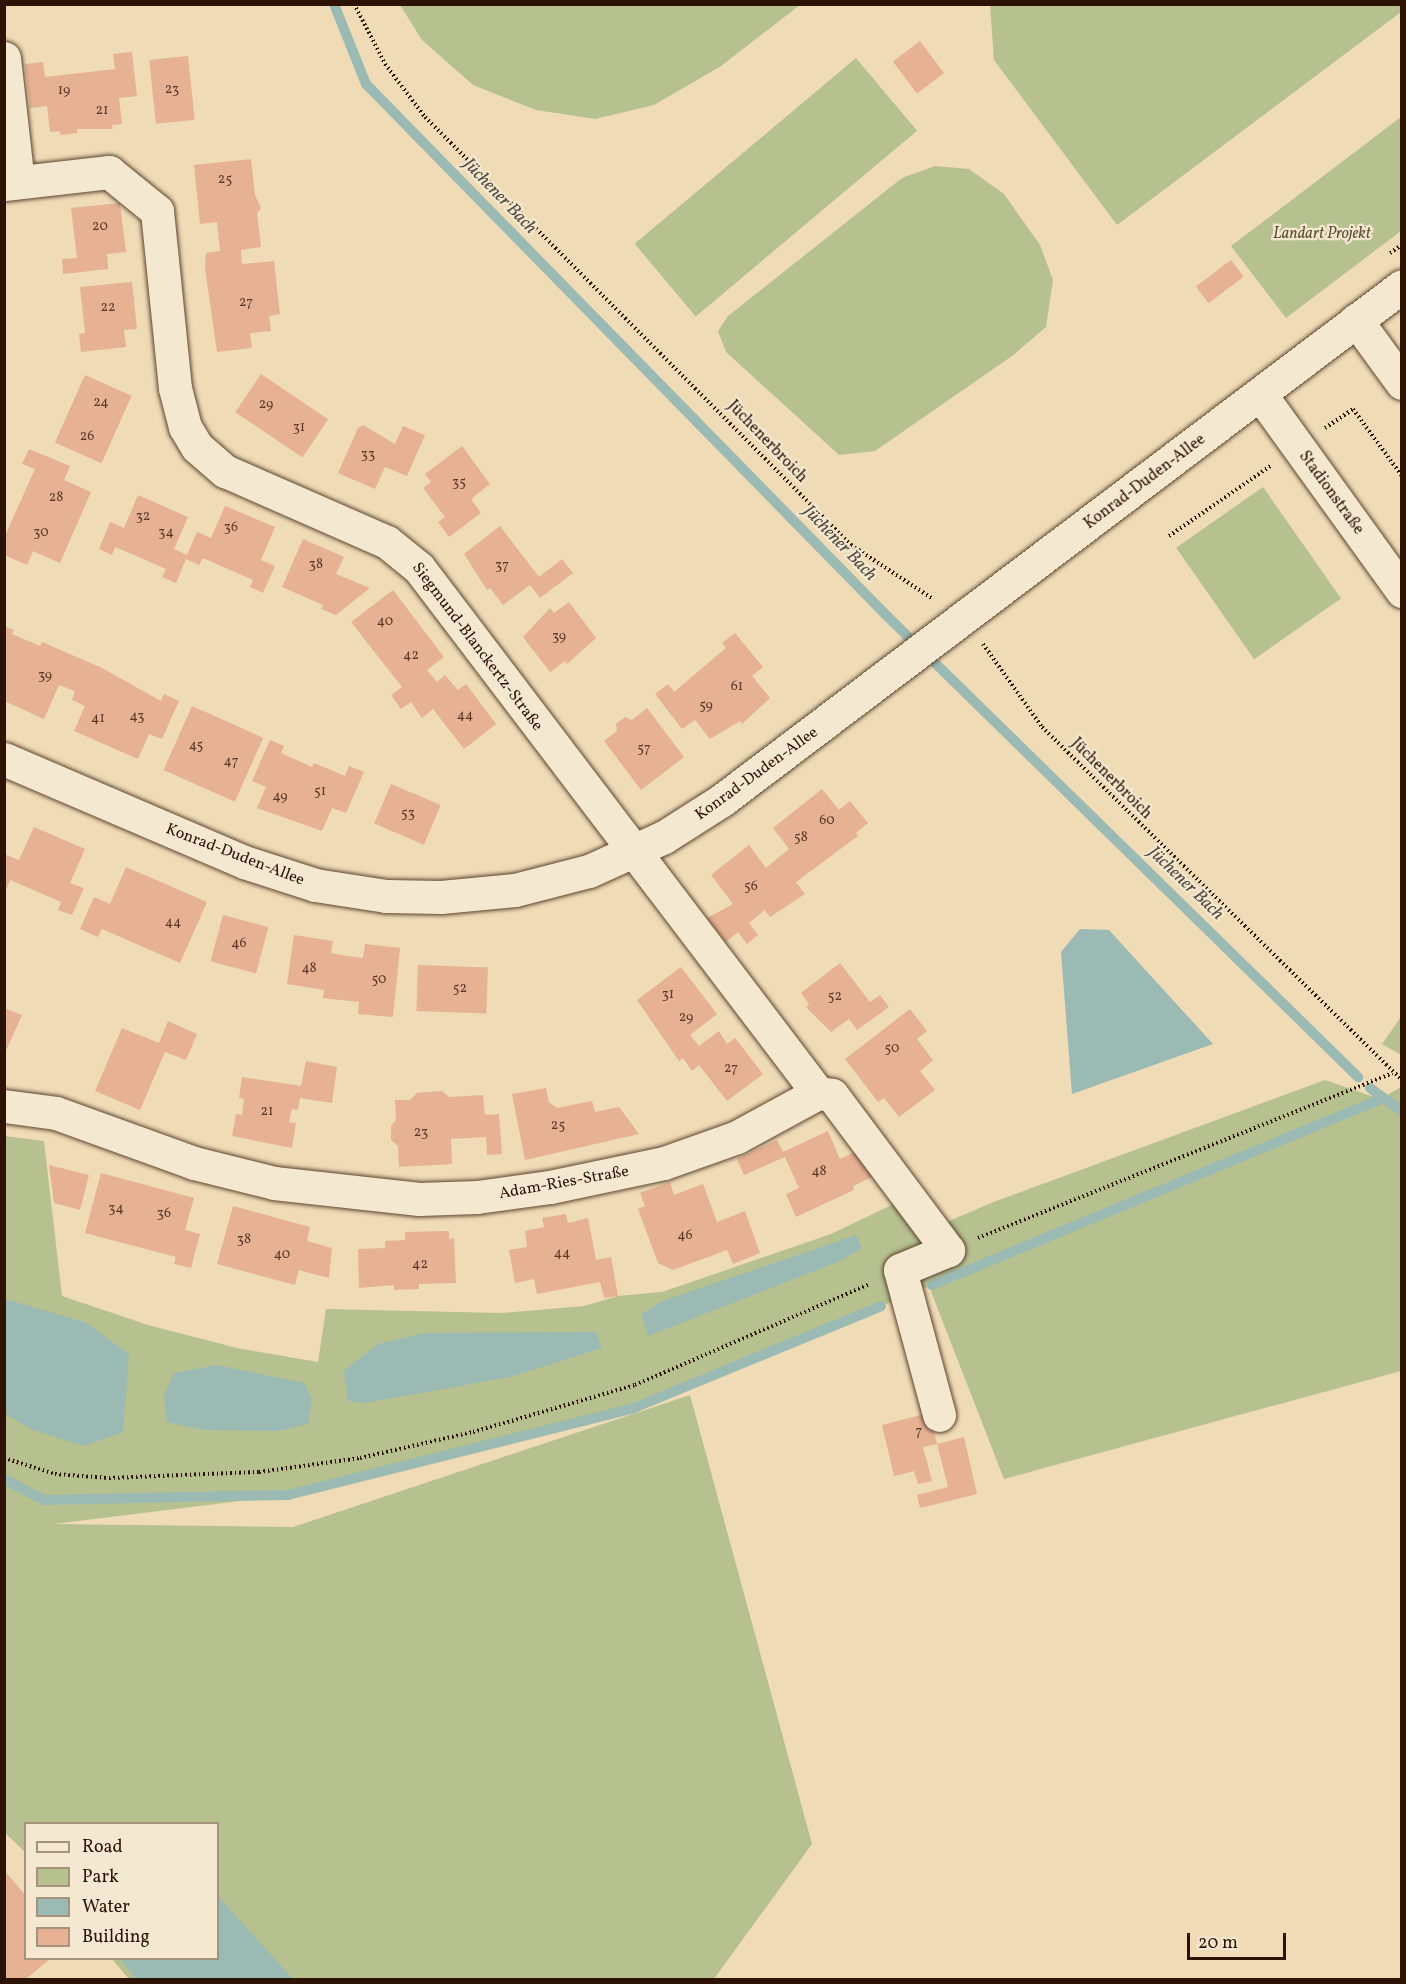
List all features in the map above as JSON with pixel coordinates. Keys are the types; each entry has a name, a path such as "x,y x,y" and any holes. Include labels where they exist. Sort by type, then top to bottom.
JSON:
{"street":[{"path":"4,58 11,183"},
{"name":"Siegmund-Blanckertz-Straße","path":"11,183 109,172 157,211 177,402 185,427 197,447 225,471 371,534 406,555 633,853"},
{"name":"Konrad-Duden-Allee","path":"4,759 244,862 315,885 405,897 506,891 571,877 633,853 722,800 905,666 1401,286"},
{"path":"1356,320 1401,383"},
{"name":"Stadionstraße","path":"1260,394 1401,591"},
{"path":"633,853 818,1093 832,1095 948,1250 900,1270 939,1415"},
{"name":"Adam-Ries-Straße","path":"4,1106 56,1113 194,1163 256,1179 332,1192 419,1199 529,1191 664,1162 737,1137 818,1093"}],"path":[{"name":"Jüchenerbroich","path":"354,4 384,64 425,117 851,545 954,628 988,651 1042,727 1401,1080"},
{"path":"1169,536 1353,409 1401,476"},
{"path":"948,1250 1392,1073"},
{"path":"4,1458 56,1474 109,1478 259,1472 360,1458 473,1432 635,1385 900,1270"}],"green space":[{"path":"1401,4 1401,12 1117,225 994,60 990,5"},
{"path":"400,5 800,5 721,66 654,105 595,119 536,110 473,85 422,40"},
{"path":"856,58 917,131 696,317 635,244"},
{"name":"Landart Projekt","path":"1401,117 1401,231 1286,318 1231,246"},
{"path":"935,166 969,169 1004,194 1040,245 1053,280 1046,327 1012,356 875,451 839,455 726,352 718,331 728,316 902,178"},
{"path":"1263,487 1341,598 1254,659 1176,548"},
{"path":"1401,1017 1401,1055 1382,1044"},
{"path":"1325,1080 1380,1099 1401,1087 1401,1371 1004,1479 930,1289 1271,1145 634,1408 288,1495 54,1524 293,1527 690,1395 812,1844 714,1979 129,1979 113,1960 219,1960 219,1822 24,1822 24,1851 5,1833 4,1136 44,1141 62,1296 148,1325 237,1348 318,1362 326,1309 501,1313 584,1306 618,1296 662,1292 831,1234 900,1201 916,1235 996,1201"}],"water":[{"path":"1080,929 1109,930 1213,1044 1072,1094 1061,952"},
{"path":"856,1235 862,1248 840,1261 648,1336 641,1314 663,1301"},
{"path":"5,1299 85,1322 129,1354 123,1432 84,1446 33,1430 5,1414"},
{"path":"596,1332 602,1348 510,1377 365,1403 348,1401 344,1371 378,1344 424,1333"},
{"path":"217,1365 304,1383 312,1400 308,1424 280,1431 203,1430 167,1422 164,1395 174,1373"},
{"path":"219,1897 293,1979 136,1979 121,1960 219,1960"}],"building":[{"path":"920,41 944,73 917,93 893,61"},
{"path":"132,52 137,96 119,98 122,124 112,125 113,129 77,129 77,133 60,135 60,131 50,132 47,106 30,108 25,64 43,62 45,77 115,69 113,54"},
{"path":"188,56 195,120 156,124 149,60"},
{"path":"251,159 255,195 261,208 257,213 261,247 241,250 242,264 274,261 280,314 269,316 271,331 250,333 252,348 217,352 205,268 206,253 220,251 217,222 200,224 194,165"},
{"path":"120,203 126,252 107,254 108,269 63,274 62,259 77,258 71,208"},
{"path":"1231,260 1244,277 1208,303 1196,286"},
{"path":"132,282 137,329 124,330 126,347 81,352 79,334 85,333 80,287"},
{"path":"261,374 328,419 302,457 235,412"},
{"path":"85,375 132,396 101,463 55,443"},
{"path":"363,425 395,444 403,426 425,435 407,476 385,467 375,489 338,473 358,428"},
{"path":"462,446 490,484 471,499 481,513 449,537 438,522 445,517 423,488 431,482 425,474"},
{"path":"29,449 70,466 64,480 91,492 60,563 33,551 27,565 4,555 4,538 35,469 22,464"},
{"path":"138,495 188,517 174,549 187,555 197,532 211,538 225,506 275,527 261,560 275,566 263,593 250,587 253,580 203,558 199,565 186,559 176,583 162,577 166,569 115,547 112,555 99,549 110,522 124,528"},
{"path":"500,526 539,577 562,559 573,573 540,598 530,585 503,605 490,588 487,590 464,554"},
{"path":"303,539 344,557 336,574 370,588 336,615 321,609 323,605 282,587"},
{"path":"393,590 444,657 427,670 437,682 445,675 458,690 466,684 496,724 464,749 433,709 422,718 411,702 401,709 391,695 402,687 351,622"},
{"path":"569,602 596,638 567,664 565,661 550,672 523,637 550,608 554,613"},
{"path":"4,626 14,630 12,634 40,646 42,642 102,668 161,701 164,694 179,701 162,739 149,734 138,759 74,731 85,706 72,700 75,691 59,685 44,719 4,701"},
{"path":"735,633 763,667 752,676 770,698 742,724 740,721 710,739 695,720 682,729 655,694 668,684 674,692 726,648 722,643"},
{"path":"192,706 263,738 235,802 164,770"},
{"path":"647,708 684,757 641,790 604,741 617,731 616,724 625,717 632,720"},
{"path":"270,740 284,746 281,753 312,767 314,763 345,776 349,766 364,772 346,813 332,808 322,831 257,808 266,787 252,781"},
{"path":"391,784 441,805 424,845 374,824"},
{"path":"822,789 839,810 850,801 868,823 856,833 858,836 796,882 805,894 770,917 765,910 749,923 758,935 747,944 738,932 726,942 707,918 733,904 711,875 749,845 766,868 789,849 773,828"},
{"path":"34,827 85,849 70,883 84,888 72,915 58,910 61,902 10,880 7,888 4,886 4,854 19,860"},
{"path":"126,867 207,902 180,963 102,929 98,937 80,929 94,897 110,904"},
{"path":"223,915 268,927 256,974 211,961"},
{"path":"294,935 333,941 331,953 363,958 365,944 400,948 393,1017 358,1014 359,1002 323,998 324,990 287,984"},
{"path":"840,963 870,1002 880,995 889,1007 857,1030 849,1019 831,1032 806,1007 809,1004 801,993"},
{"path":"418,965 488,967 486,1013 416,1011"},
{"path":"681,967 717,1014 690,1035 699,1046 719,1031 727,1044 735,1038 763,1074 727,1101 699,1065 692,1071 683,1058 679,1061 637,1000"},
{"path":"4,1008 22,1015 4,1055"},
{"path":"910,1009 927,1031 917,1039 933,1060 920,1071 935,1090 899,1117 884,1098 878,1102 845,1059"},
{"path":"168,1021 197,1034 186,1060 165,1052 140,1110 95,1091 122,1028 159,1043"},
{"path":"306,1061 337,1067 332,1103 300,1098 298,1110 292,1109 289,1122 296,1123 292,1148 232,1136 236,1114 242,1115 244,1099 239,1098 242,1077 301,1086"},
{"path":"546,1088 549,1102 557,1108 592,1101 595,1112 619,1107 639,1134 525,1160 512,1094"},
{"path":"442,1091 449,1097 483,1095 485,1115 499,1114 502,1154 487,1155 486,1137 451,1139 452,1164 399,1167 398,1146 391,1140 391,1126 396,1120 395,1100 410,1100 417,1093"},
{"path":"828,1131 840,1159 861,1149 879,1174 853,1186 854,1190 796,1217 786,1194 799,1188 785,1157 744,1175 737,1159 777,1140 783,1152"},
{"path":"49,1165 89,1175 80,1210 54,1203"},
{"path":"101,1173 194,1198 185,1230 200,1234 191,1268 174,1264 176,1257 85,1233"},
{"path":"670,1182 674,1195 703,1184 717,1222 745,1211 760,1253 733,1264 727,1250 673,1270 658,1263 638,1209 645,1206 640,1193"},
{"path":"233,1206 310,1227 307,1241 332,1248 329,1278 299,1270 295,1285 217,1264"},
{"path":"566,1214 568,1223 588,1218 596,1260 611,1257 618,1296 604,1298 600,1282 537,1294 534,1279 515,1283 509,1250 527,1247 525,1231 544,1227 542,1218"},
{"path":"449,1231 449,1239 454,1238 456,1283 419,1284 419,1289 394,1290 394,1285 359,1288 358,1249 385,1248 385,1241 405,1240 405,1232"},
{"path":"929,1413 937,1444 923,1447 932,1481 918,1484 914,1471 894,1476 882,1425"},
{"path":"964,1437 977,1494 920,1508 917,1495 948,1487 937,1444"},
{"path":"4,1870 24,1894 24,1960 49,1960 25,1980 4,1980"}],"waterway":[{"name":"Jüchener Bach","path":"334,4 366,84 888,617 1358,1077"},
{"name":"Jüchener Bach","path":"1370,1088 1402,1111"},
{"path":"932,1285 1380,1099"},
{"path":"4,1479 44,1500 288,1495 634,1408 881,1306"}]}
